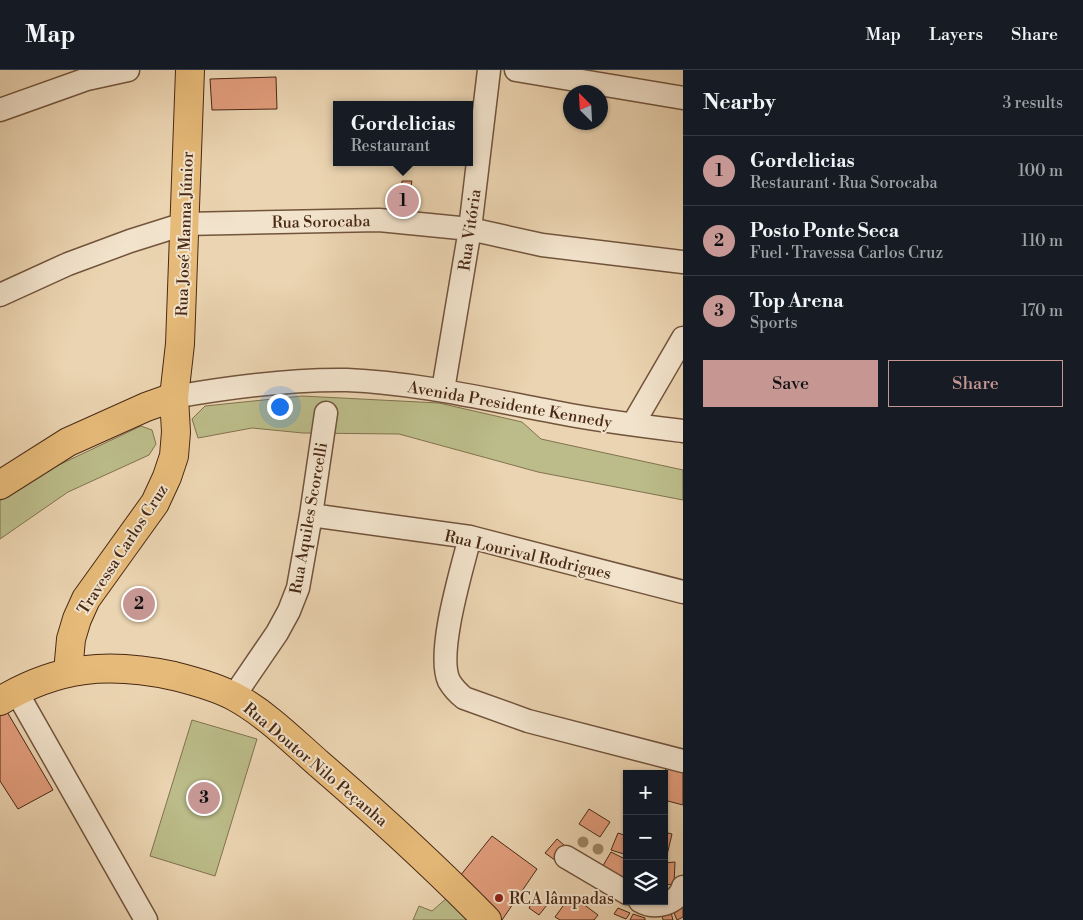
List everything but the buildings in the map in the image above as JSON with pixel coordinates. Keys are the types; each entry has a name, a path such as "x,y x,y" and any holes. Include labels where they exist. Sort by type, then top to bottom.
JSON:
{"main road":[{"name":"Rua José Manna Júnior","path":"174,397 180,344 190,70"},
{"name":"Avenida Presidente Kennedy","path":"0,485 68,442 146,407 174,397"},
{"name":"Travessa Carlos Cruz","path":"68,672 70,639 86,599 155,503 167,477 174,456 176,432 174,397"},
{"name":"Rua Doutor Nilo Peçanha","path":"8,696 38,681 68,672 103,668 145,670 192,680 234,696 264,716 358,798 453,886 486,920"}],"street":[{"path":"0,110 87,79 128,70"},
{"name":"Rua Vitória","path":"443,390 470,229 489,70"},
{"path":"516,70 683,98"},
{"name":"Rua Sorocaba","path":"0,295 68,264 130,241 184,224 379,220 470,229 542,245 683,262"},
{"path":"633,424 683,338"},
{"name":"Avenida Presidente Kennedy","path":"174,397 233,387 312,380 349,380 443,390 560,413 683,431"},
{"name":"Rua Aquiles Scorcelli","path":"234,696 277,633 289,611 298,588 326,414"},
{"name":"Rua Lourival Rodrigues","path":"311,515 470,537 683,592"},
{"path":"470,537 445,652 449,680 456,691 464,698 528,721 683,760"},
{"path":"8,696 146,920"},
{"path":"566,857 623,891"},
{"path":"668,903 674,901 682,892 683,887"}],"green space":[{"path":"302,396 439,403 522,422 541,439 683,470 683,500 538,472 399,434 303,433 252,428 198,438 192,419 205,406"},
{"path":"141,426 152,430 156,444 149,455 68,492 0,539 0,501 46,471"},
{"path":"192,720 257,739 215,876 150,856"},
{"path":"448,897 473,920 413,920 419,906 432,911"}],"place":[{"name":"Gordelicias","path":"403,201"},
{"name":"Posto Ponte Seca","path":"139,604"},
{"name":"Top Arena","path":"204,798"},
{"name":"RCA lâmpadas","path":"499,898"}]}
